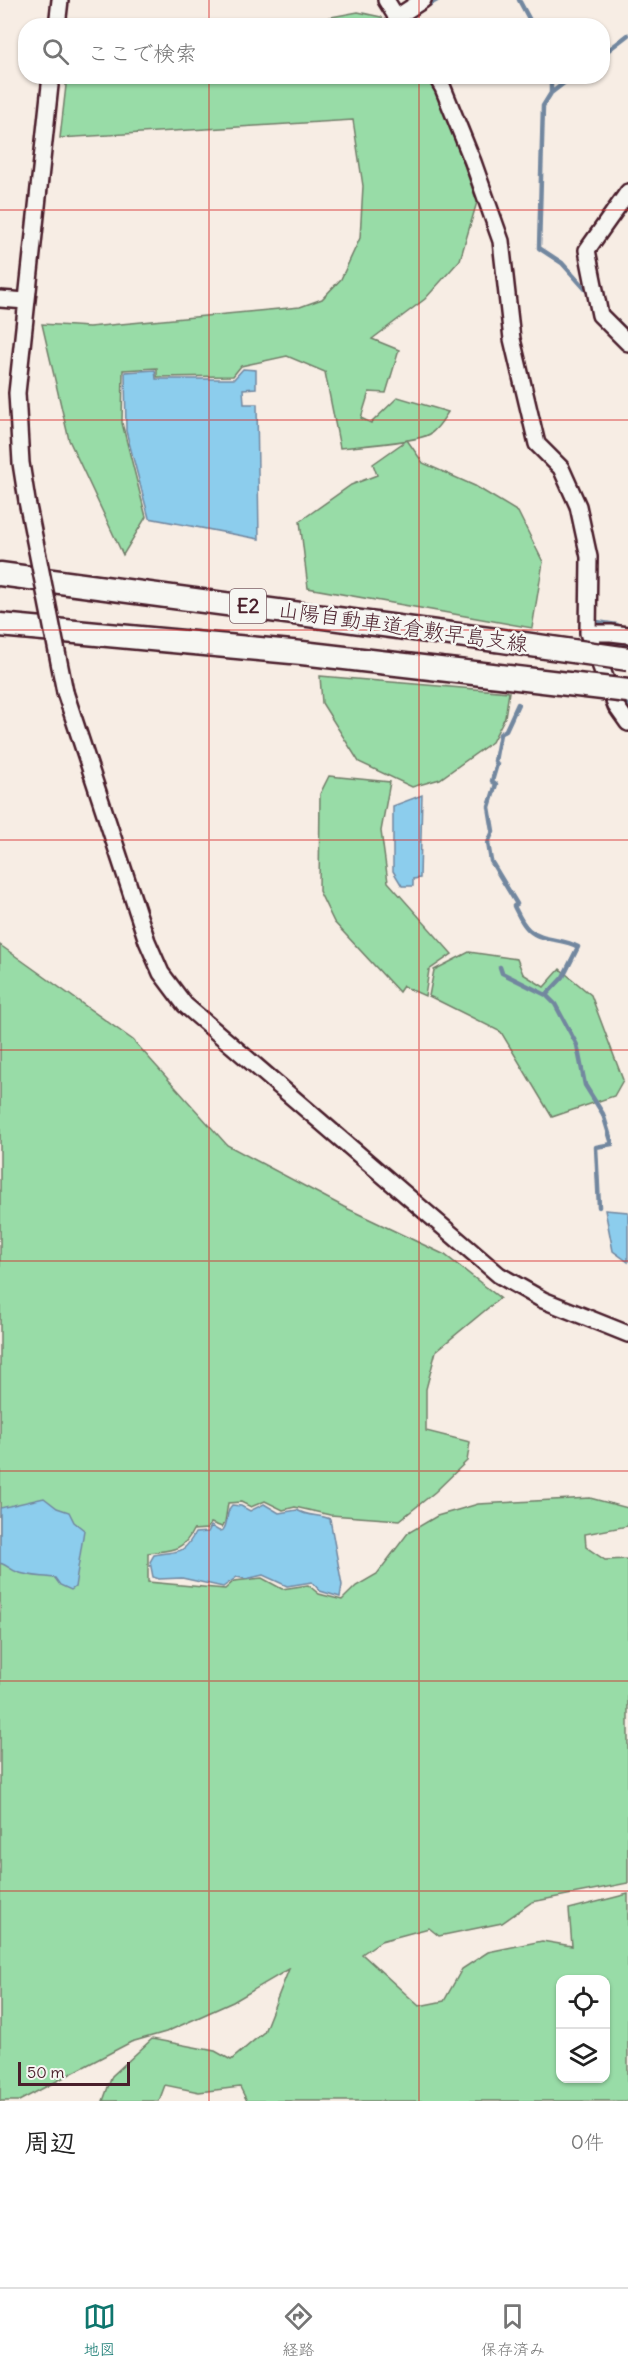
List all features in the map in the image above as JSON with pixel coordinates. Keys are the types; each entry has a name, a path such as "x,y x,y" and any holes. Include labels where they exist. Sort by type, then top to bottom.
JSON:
{"highway":[{"name":"山陽自動車道倉敷早島支線","path":"0,574 628,659"},
{"name":"山陽自動車道倉敷早島支線","path":"0,626 302,653 628,691"}],"street":[{"path":"58,18 60,0"},
{"path":"386,0 397,18"},
{"path":"402,18 423,0"},
{"path":"50,84 17,393 21,463 65,692 147,941 161,973 185,1005 499,1275 543,1300 628,1334"},
{"path":"441,84 473,162 501,241 512,339 537,444 561,468 578,506 589,557 588,633 616,706 628,723"},
{"path":"628,192 587,250 600,315 628,343"},
{"path":"0,299 26,302"},
{"path":"588,633 628,635"}],"green space":[{"path":"358,12 382,18 326,18"},
{"path":"66,84 434,84 438,90 477,202 460,260 425,299 372,339 399,350 386,393 369,392 361,418 371,423 398,397 448,412 438,427 423,437 340,448 325,372 287,356 241,366 233,376 157,377 157,368 123,370 122,423 146,517 123,555 69,440 42,324 89,327 300,307 322,299 341,279 360,238 363,186 353,120 60,138"},
{"path":"407,440 423,463 475,486 518,512 543,562 532,628 308,588 300,521 351,485 377,475 373,464"},
{"path":"320,676 509,692 505,717 492,742 440,779 412,787 359,762 322,703"},
{"path":"329,776 390,782 381,831 388,882 452,954 429,970 425,996 403,986 399,992 334,922 319,891 320,794"},
{"path":"0,945 133,1040 227,1145 344,1207 445,1255 500,1298 436,1351 426,1389 426,1431 470,1442 467,1461 435,1492 400,1520 330,1515 295,1507 283,1510 265,1501 251,1507 241,1502 228,1503 222,1527 211,1523 207,1529 193,1530 185,1542 175,1549 148,1553 148,1582 225,1589 234,1581 262,1578 282,1589 308,1585 319,1594 342,1600 356,1586 377,1574 408,1533 437,1516 478,1504 590,1498 628,1508 628,1526 585,1534 586,1547 605,1560 628,1559 628,1883 532,1902 502,1923 439,1936 429,1928 381,1941 362,1954 419,2006 444,2001 462,1969 488,1952 542,1941 572,1946 569,1909 628,1894 628,2101 247,2101 240,2087 199,2092 165,2085 159,2101 103,2101 112,2076 152,2039 215,2051 231,2060 264,2032 289,1969 233,2002 166,2032 131,2042 19,2101 0,2101"},
{"path":"469,952 517,959 523,974 544,987 560,969 591,995 623,1080 614,1096 552,1117 501,1032 429,996 434,970"}],"water":[{"path":"243,369 256,370 256,388 243,389 244,404 257,404 259,539 149,518 126,431 125,372 155,370 156,379 234,379"},
{"path":"422,795 420,878 413,879 413,886 402,886 393,871 393,806"},
{"path":"605,1210 628,1212 628,1262 613,1251"},
{"path":"44,1498 57,1508 69,1512 74,1522 84,1530 75,1587 71,1590 60,1585 55,1578 22,1574 0,1563 0,1508"},
{"path":"264,1504 279,1513 297,1510 330,1519 342,1585 340,1597 320,1591 312,1582 287,1586 263,1575 246,1579 237,1577 223,1587 182,1578 153,1577 150,1562 154,1555 183,1549 195,1533 208,1532 211,1526 219,1531 223,1530 232,1505 241,1506 250,1511"}],"waterway":[{"path":"423,8 437,0"},
{"path":"519,0 529,18"},
{"path":"610,49 628,35"},
{"path":"551,84 551,93"},
{"path":"563,84 551,93 543,106 539,248 562,263 587,291"},
{"path":"617,321 628,332"},
{"path":"597,622 617,625"},
{"path":"614,643 628,644"},
{"path":"518,704 506,730 500,734 495,761 497,764 492,781 496,784 489,807 493,831 488,843 491,861 517,904 514,906 527,928 534,934 578,947 563,977 546,995"},
{"path":"622,704 628,705"},
{"path":"500,967 502,973 546,995 555,1004 577,1045 585,1085 603,1114 612,1144 596,1147 599,1207"}]}
